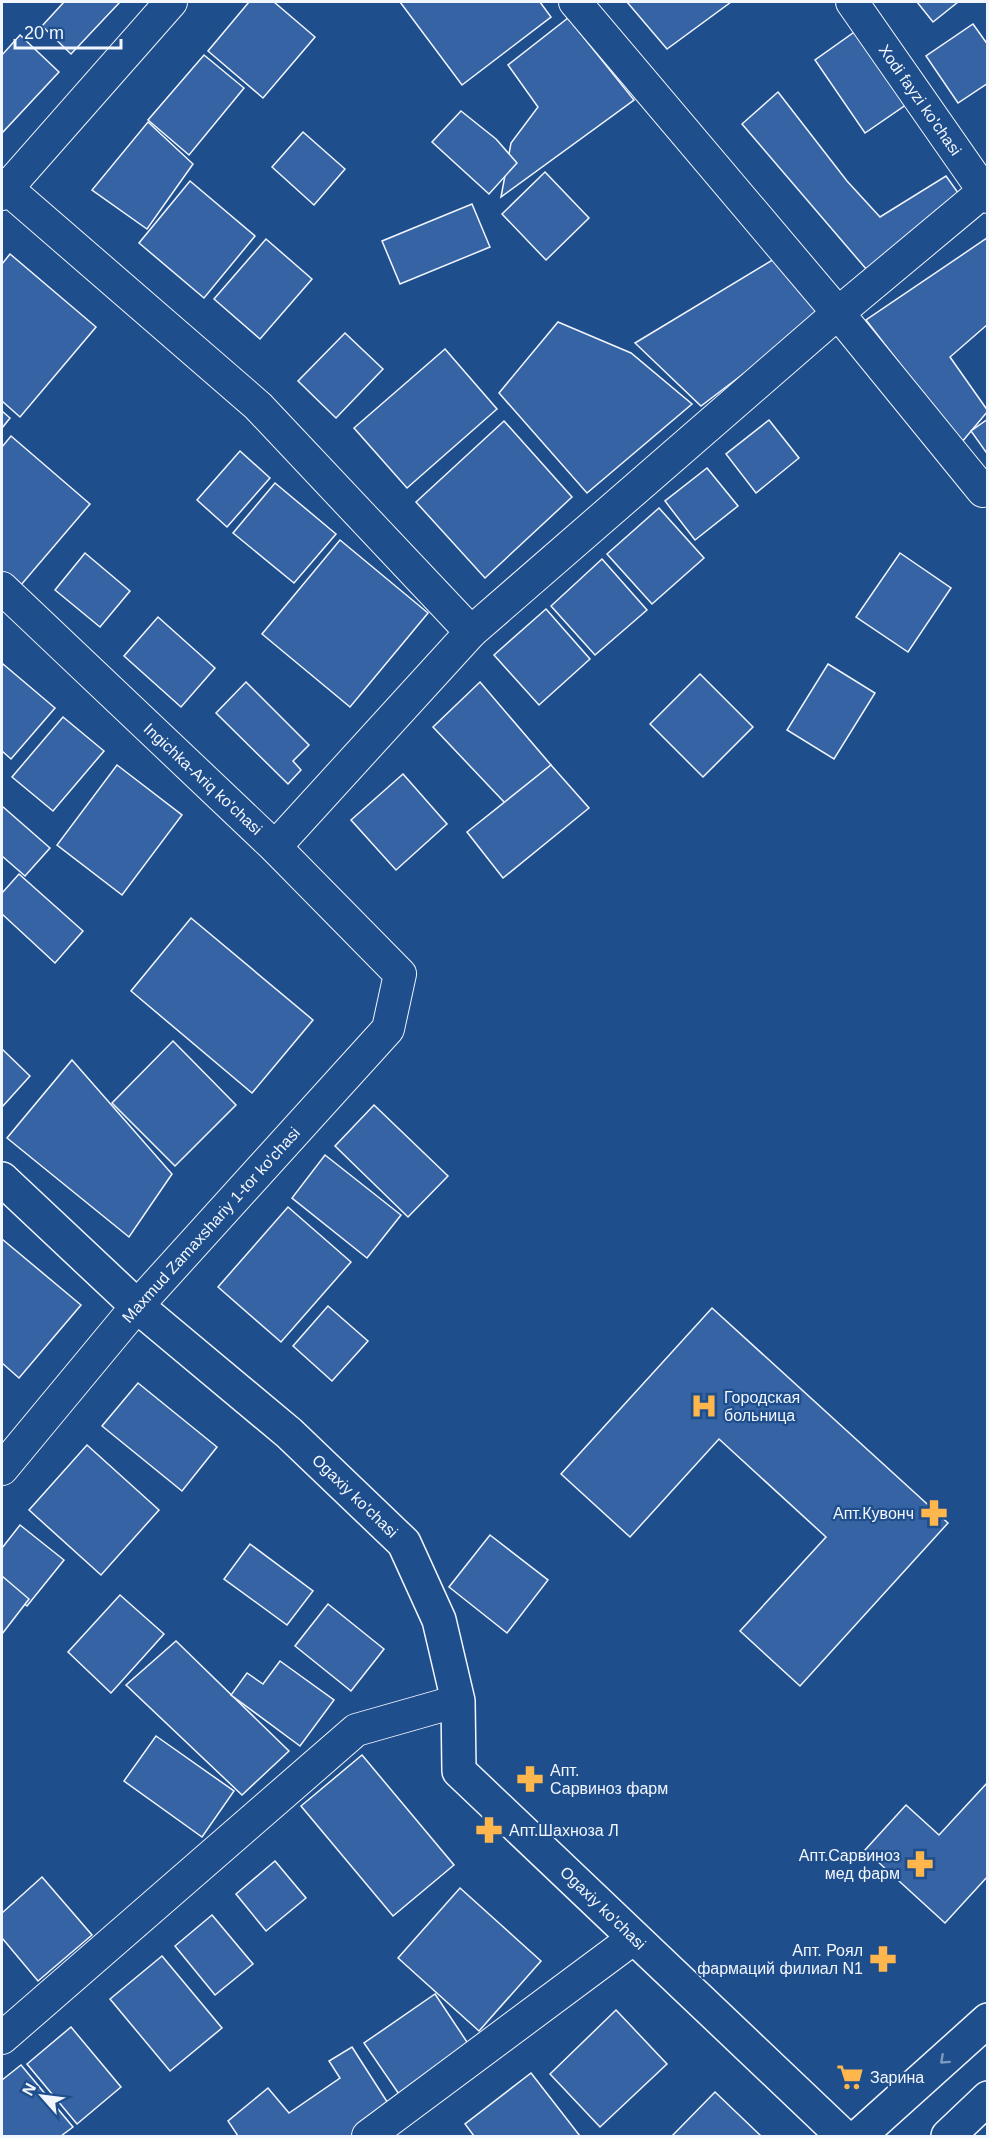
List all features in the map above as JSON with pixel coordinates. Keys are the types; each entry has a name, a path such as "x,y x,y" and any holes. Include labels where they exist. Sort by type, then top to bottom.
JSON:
{"street":[{"path":"171,2 3,189 258,406 471,632"},
{"path":"575,2 838,313 983,491"},
{"name":"Xodi fayzi ko'chasi","path":"852,2 985,195"},
{"path":"275,847 471,632 838,313 985,195"},
{"name":"Ingichka-Ariq ko'chasi","path":"2,588 275,847 400,974"},
{"name":"Maxmud Zamaxshariy 1-tor ko'chasi","path":"2,1469 137,1306 388,1029 400,974"},
{"name":"Ogaxiy ko'chasi","path":"2,1179 137,1306 290,1432 404,1543 439,1620 458,1701 459,1771 843,2136"},
{"path":"2,2038 356,1730 458,1701"},
{"path":"368,2136 634,1938"},
{"path":"859,2136 987,2020"},
{"path":"948,2136 987,2098"}],"building":[{"path":"64,2 120,2 71,54 42,26"},
{"path":"249,2 274,2 315,37 263,98 208,51"},
{"path":"400,2 540,2 551,17 462,85"},
{"path":"627,2 731,2 667,49"},
{"path":"917,2 958,2 933,22"},
{"path":"568,18 634,100 501,197 511,143 538,107 508,65"},
{"path":"973,24 988,45 988,83 958,103 926,56"},
{"path":"860,28 910,102 865,133 815,60"},
{"path":"20,35 59,72 2,133 2,55"},
{"path":"204,55 244,88 189,155 148,120"},
{"path":"778,92 847,181 880,217 946,176 964,201 867,270 742,124"},
{"path":"461,111 496,139 517,163 489,194 432,142"},
{"path":"148,122 193,164 147,229 92,190"},
{"path":"303,132 345,169 314,205 272,167"},
{"path":"545,172 589,218 546,260 502,214"},
{"path":"190,181 255,236 204,298 139,243"},
{"path":"472,204 490,247 400,284 382,241"},
{"path":"987,238 988,324 950,357 988,411 961,443 866,320"},
{"path":"266,239 312,279 260,339 214,299"},
{"path":"784,253 826,311 701,406 635,343"},
{"path":"10,254 96,327 20,417 2,401 2,264"},
{"path":"558,322 631,353 692,404 587,493 499,393"},
{"path":"345,333 383,369 336,418 298,381"},
{"path":"445,349 497,409 407,488 354,428"},
{"path":"2,411 10,418 2,428"},
{"path":"988,419 988,455 971,431"},
{"path":"769,420 799,458 756,493 726,454"},
{"path":"504,421 572,497 485,578 416,502"},
{"path":"11,436 90,504 9,599 2,592 2,447"},
{"path":"240,451 270,478 227,527 197,500"},
{"path":"707,468 738,506 695,540 665,501"},
{"path":"275,483 336,534 294,583 233,533"},
{"path":"659,508 704,558 652,604 607,554"},
{"path":"340,540 428,613 350,707 262,634"},
{"path":"85,553 130,591 100,627 55,590"},
{"path":"900,553 951,588 908,652 856,617"},
{"path":"602,559 647,610 595,655 551,606"},
{"path":"546,609 590,659 539,705 494,655"},
{"path":"158,617 215,668 181,707 124,656"},
{"path":"3,664 55,708 11,759 2,751"},
{"path":"828,664 875,693 834,759 787,730"},
{"path":"700,674 753,727 703,777 650,724"},
{"path":"246,682 309,745 293,761 301,770 288,784 216,713"},
{"path":"480,682 551,765 505,803 433,727"},
{"path":"63,717 104,751 53,811 12,777"},
{"path":"117,765 182,815 122,895 57,845"},
{"path":"551,765 589,808 503,878 467,832"},
{"path":"403,774 447,824 396,870 351,820"},
{"path":"2,806 50,848 25,876 2,856"},
{"path":"19,874 83,931 55,963 2,914 2,893"},
{"path":"191,918 313,1020 252,1093 131,991"},
{"path":"173,1041 236,1105 175,1166 112,1103"},
{"path":"2,1049 30,1076 2,1107"},
{"path":"72,1060 172,1174 129,1237 7,1138"},
{"path":"374,1105 448,1176 408,1217 335,1146"},
{"path":"325,1155 401,1215 367,1258 292,1198"},
{"path":"288,1207 351,1262 281,1342 218,1287"},
{"path":"2,1239 81,1305 19,1378 2,1363"},
{"path":"328,1306 368,1341 332,1381 293,1346"},
{"path":"712,1308 948,1523 800,1686 740,1631 826,1537 719,1439 630,1537 561,1474"},
{"path":"138,1383 217,1447 182,1491 102,1426"},
{"path":"87,1445 159,1510 101,1575 29,1510"},
{"path":"20,1525 64,1560 27,1606 2,1586 2,1548"},
{"path":"490,1535 548,1580 507,1633 449,1587"},
{"path":"250,1544 313,1591 287,1625 224,1579"},
{"path":"2,1576 29,1599 2,1634"},
{"path":"120,1595 164,1634 111,1693 68,1652"},
{"path":"328,1604 384,1649 351,1691 295,1646"},
{"path":"176,1641 289,1751 242,1795 126,1685"},
{"path":"280,1661 334,1700 300,1746 231,1695 247,1673 263,1684"},
{"path":"156,1736 234,1791 202,1837 124,1781"},
{"path":"362,1755 454,1865 393,1916 301,1806"},
{"path":"988,1782 988,1876 945,1923 865,1850 906,1805 939,1835"},
{"path":"275,1861 306,1898 266,1931 236,1894"},
{"path":"42,1877 92,1935 38,1981 2,1938 2,1913"},
{"path":"460,1888 541,1961 479,2031 398,1958"},
{"path":"212,1915 253,1964 215,1995 175,1946"},
{"path":"162,1956 222,2028 170,2071 110,1999"},
{"path":"435,1994 473,2051 403,2100 364,2043"},
{"path":"616,2010 667,2064 600,2127 550,2074"},
{"path":"71,2027 121,2087 77,2124 27,2064"},
{"path":"352,2047 393,2111 355,2136 238,2136 228,2121 268,2088 289,2113 340,2078 329,2061"},
{"path":"21,2065 73,2127 61,2136 2,2135 2,2080"},
{"path":"531,2073 580,2136 474,2136 465,2124"},
{"path":"715,2092 761,2136 672,2136"}],"place":[{"name":"Городская больница","path":"704,1406"},
{"name":"Апт.Кувонч","path":"934,1513"},
{"name":"Апт. Сарвиноз фарм","path":"530,1779"},
{"name":"Апт.Шахноза Л","path":"489,1830"},
{"name":"Апт.Сарвиноз мед фарм","path":"920,1864"},
{"name":"Апт. Роял фармаций филиал N1","path":"883,1959"},
{"name":"Зарина","path":"850,2077"}]}
